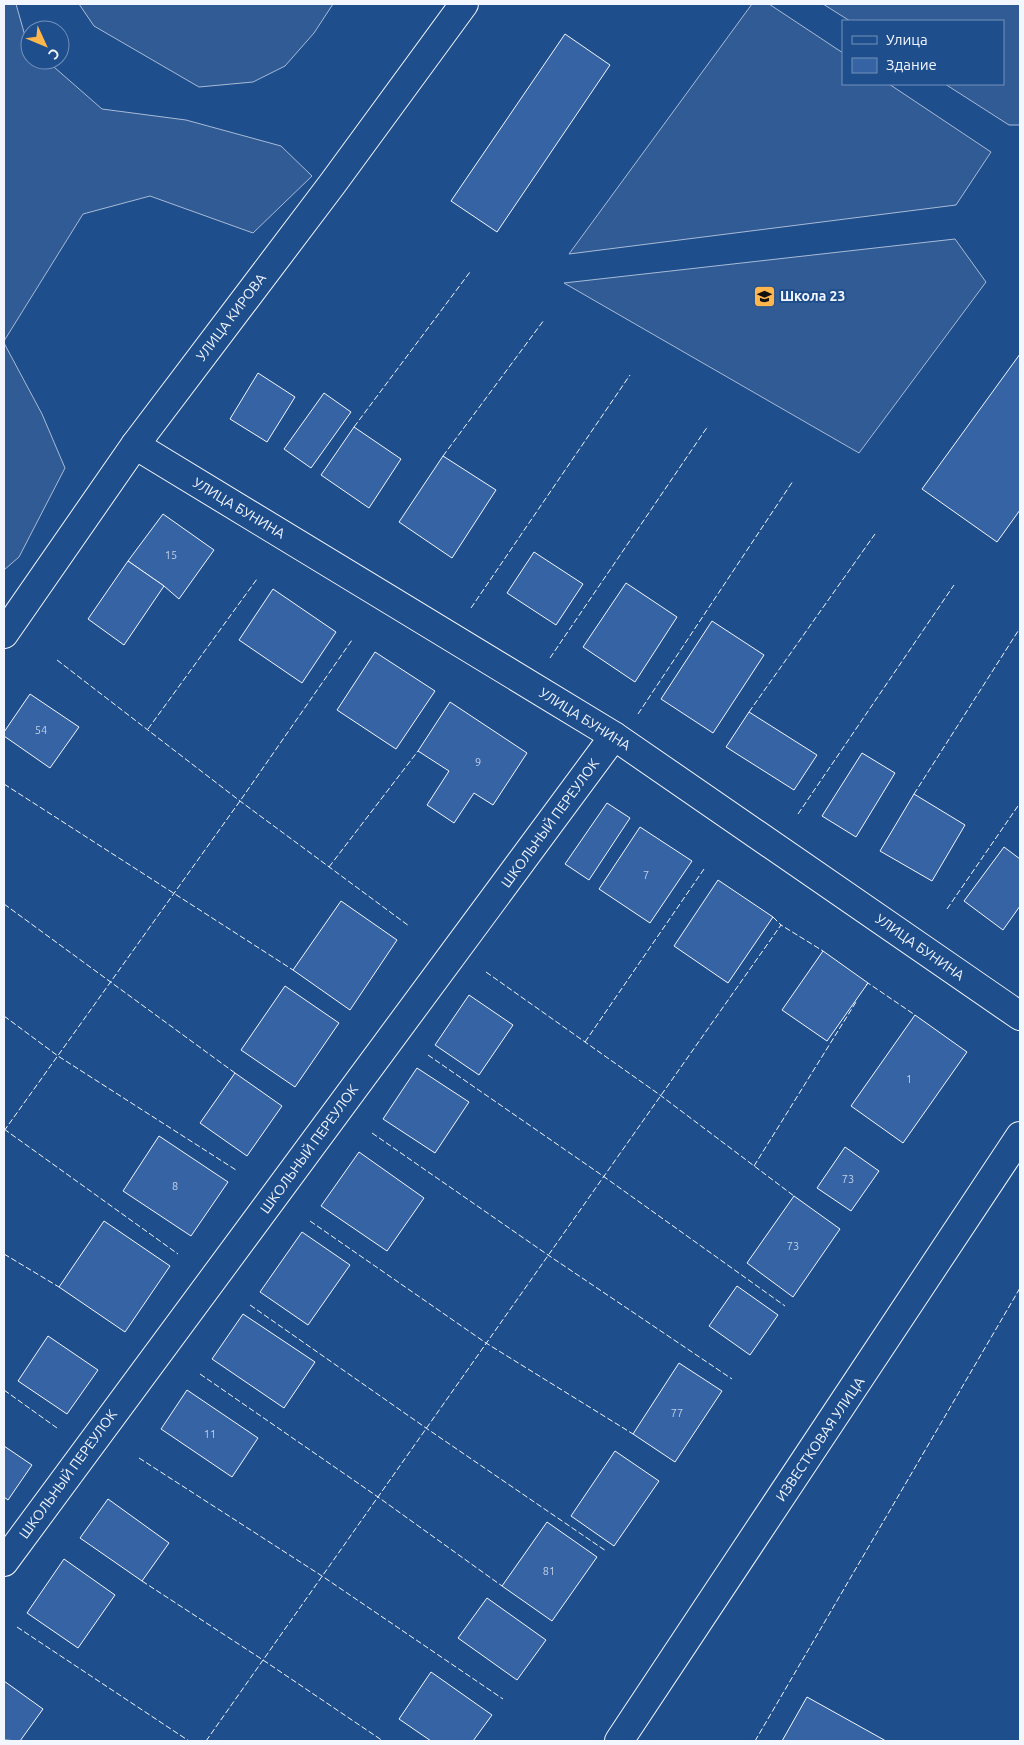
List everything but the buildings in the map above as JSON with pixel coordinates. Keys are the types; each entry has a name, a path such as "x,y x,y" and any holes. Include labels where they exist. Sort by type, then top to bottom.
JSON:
{"street":[{"name":"УЛИЦА КИРОВА","path":"4,634 135,445 333,183 464,4"},
{"name":"УЛИЦА БУНИНА","path":"135,445 614,736 1020,1016"},
{"name":"ШКОЛЬНЫЙ ПЕРЕУЛОК","path":"4,1562 614,736"},
{"name":"ИЗВЕСТКОВАЯ УЛИЦА","path":"619,1741 1020,1136"}],"shaded area":[{"path":"4,4 16,4 21,20 20,70 57,70 102,109 186,120 281,146 312,176 253,233 150,196 83,214 4,341"},
{"path":"79,4 333,4 314,33 285,66 253,82 199,87 94,26"},
{"path":"752,4 769,4 842,52 842,85 890,85 991,152 956,205 569,254"},
{"path":"823,4 1020,4 1020,125 1009,125 947,85 1004,85 1004,20 848,20"},
{"path":"955,239 986,282 859,453 564,283"},
{"path":"4,343 42,414 65,468 19,557 4,570"}],"fence":[{"path":"354,427 470,272"},
{"path":"443,456 544,320"},
{"path":"471,608 630,375"},
{"path":"550,658 708,426"},
{"path":"638,714 793,481"},
{"path":"749,712 875,534"},
{"path":"148,729 257,579"},
{"path":"798,814 954,585"},
{"path":"914,794 1020,628"},
{"path":"4,1131 240,801 352,640"},
{"path":"57,660 240,801 409,926"},
{"path":"329,867 418,751"},
{"path":"4,784 293,970"},
{"path":"947,909 1020,803"},
{"path":"585,1042 704,869"},
{"path":"4,904 235,1073"},
{"path":"773,917 781,925"},
{"path":"206,1741 781,925 823,951"},
{"path":"486,972 660,1095 794,1196"},
{"path":"866,985 868,983 915,1015"},
{"path":"754,1166 856,1002"},
{"path":"4,1016 58,1056 236,1170"},
{"path":"428,1055 603,1176 785,1306"},
{"path":"4,1129 178,1254"},
{"path":"372,1133 732,1379"},
{"path":"310,1221 486,1343 633,1434"},
{"path":"4,1254 59,1287"},
{"path":"755,1741 1020,1288"},
{"path":"250,1305 606,1551"},
{"path":"200,1374 378,1497 502,1586"},
{"path":"4,1390 57,1428"},
{"path":"139,1458 322,1576 503,1699"},
{"path":"142,1581 383,1741"},
{"path":"17,1627 189,1741"}],"place":[{"name":"Школа 23","path":"764,296"}]}
